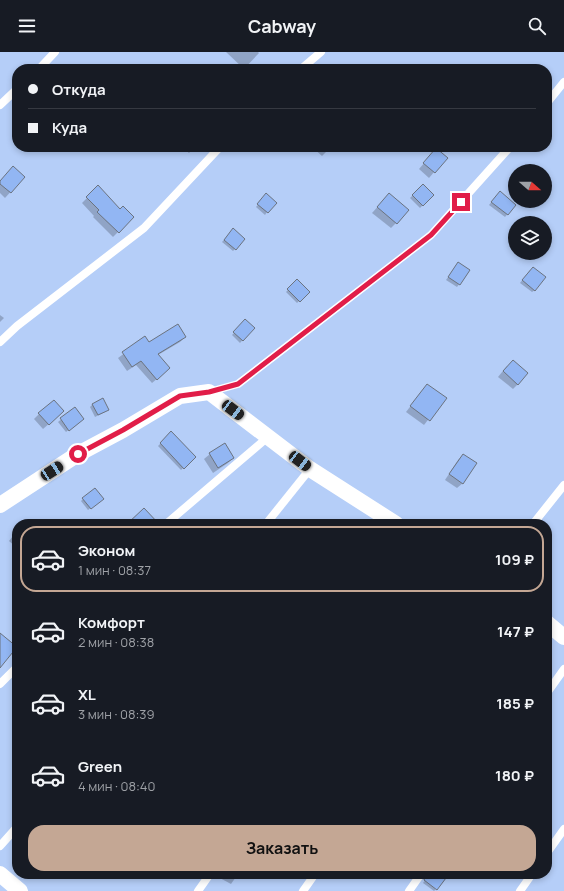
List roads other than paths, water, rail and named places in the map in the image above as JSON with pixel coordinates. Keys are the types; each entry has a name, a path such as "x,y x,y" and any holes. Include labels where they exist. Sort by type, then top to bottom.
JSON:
{"street":[{"path":"0,505 78,454 123,430 180,396 209,392 310,469 388,519"},
{"path":"552,628 564,637"},
{"path":"0,874 20,891"}],"lane":[{"path":"44,64 55,52"},
{"path":"307,64 321,52"},
{"path":"552,96 564,82"},
{"path":"0,105 12,94"},
{"path":"0,342 17,326 144,228 215,152"},
{"path":"209,392 238,384 431,235 506,152"},
{"path":"172,519 268,437"},
{"path":"270,519 310,469"},
{"path":"537,519 564,485"},
{"path":"552,686 564,669"},
{"path":"0,684 12,672"},
{"path":"552,846 564,829"},
{"path":"0,846 12,832"},
{"path":"198,891 206,879"},
{"path":"303,891 311,879"},
{"path":"409,891 417,879"},
{"path":"520,891 528,879"}]}
